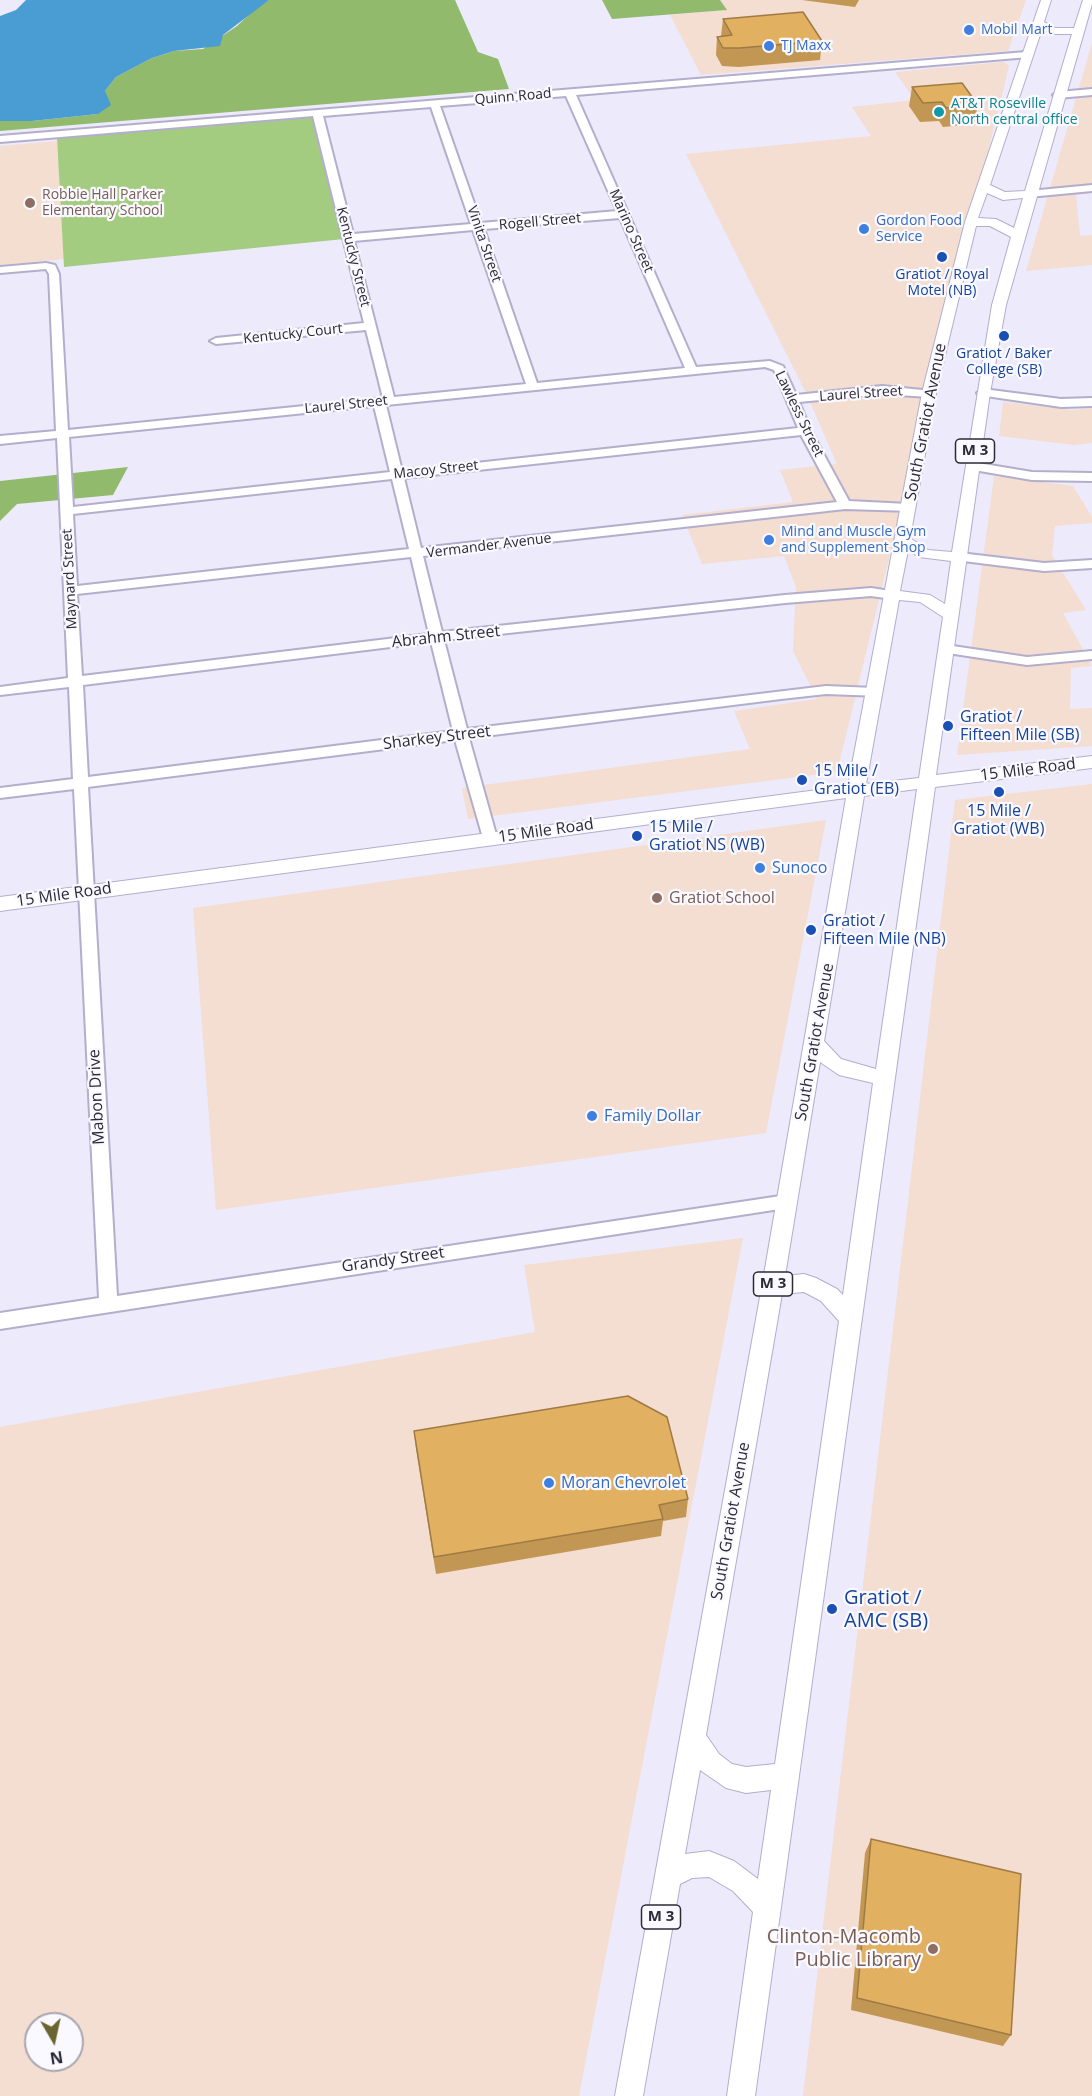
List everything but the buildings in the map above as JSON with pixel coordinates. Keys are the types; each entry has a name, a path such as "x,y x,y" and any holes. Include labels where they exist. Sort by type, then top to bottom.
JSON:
{"main road":[{"name":"South Gratiot Avenue","path":"629,2096 773,1286 856,790 929,393 971,222 1046,0"},
{"name":"M 3","path":"741,2096 983,393 999,305 1029,194 1088,0"},
{"path":"1038,22 1053,31 1078,31"},
{"path":"983,186 1003,196 1029,194"},
{"path":"971,222 992,222 1018,235"},
{"path":"903,540 924,554 960,557"},
{"path":"892,596 924,598 951,615"},
{"name":"15 Mile Road","path":"0,904 856,790 1092,762"},
{"path":"814,1045 828,1060 846,1070 884,1078"},
{"path":"773,1286 804,1283 816,1287 829,1295 851,1318"},
{"path":"693,1738 710,1762 726,1775 746,1780 786,1775"},
{"path":"669,1875 691,1865 709,1864 725,1870 742,1882 768,1907"}],"street":[{"name":"Quinn Road","path":"0,139 1026,55"},
{"path":"1058,95 1092,92"},
{"name":"Marino Street","path":"570,93 692,370"},
{"name":"Vinita Street","path":"435,104 532,386"},
{"name":"Kentucky Street","path":"316,113 370,326 396,474 461,735 490,838"},
{"path":"1029,194 1092,188"},
{"name":"Rogell Street","path":"349,238 624,214"},
{"name":"Maynard Street","path":"0,270 51,267 54,274 85,892"},
{"name":"Kentucky Court","path":"216,342 370,326"},
{"name":"Lawless Street","path":"692,370 757,363 773,364 779,368 805,431 845,505"},
{"name":"Laurel Street","path":"0,440 692,370"},
{"name":"Laurel Street","path":"793,399 882,390 929,393"},
{"path":"983,393 1061,403 1092,402"},
{"name":"Macoy Street","path":"67,511 805,431"},
{"path":"972,466 1032,476 1092,477"},
{"name":"Vermander Avenue","path":"69,591 845,505 908,508"},
{"path":"960,557 1044,567 1092,564"},
{"name":"Abrahm Street","path":"0,691 437,637 845,593 871,592 892,596"},
{"path":"946,649 1027,661 1092,655"},
{"name":"Sharkey Street","path":"0,793 806,691 875,693"},
{"name":"Mabon Drive","path":"85,892 108,1303"},
{"name":"Grandy Street","path":"0,1321 787,1202"}],"shaded area":[{"path":"720,0 1026,0 1008,51 701,75 670,15 726,10"},
{"path":"1092,43 1092,193 1076,195 1080,236 1092,235 1092,265 1026,271"},
{"path":"1004,62 1009,66 837,772 468,819 462,788 750,749 734,711 817,699 793,651 796,587 784,556 702,564 682,515 793,502 780,470 837,464 806,393 686,154 871,136 852,107 915,100 895,72"},
{"name":"Robbie Hall Parker Elementary School","path":"57,141 64,259 0,265 0,146"},
{"path":"1003,402 1074,410 1092,408 1092,443 1074,445 999,436"},
{"path":"994,476 1073,486 1092,517 1092,523 1055,526 1052,555 1086,610 1063,613 1092,666 1071,668 1070,709 1092,708 1092,746 957,755"},
{"path":"1092,784 1092,2096 803,2096 955,800"},
{"path":"826,820 766,1133 216,1210 193,908"},
{"path":"743,1238 579,2096 0,2096 0,1427 535,1332 524,1265"}],"green space":[{"path":"269,0 455,0 478,52 498,59 509,89 0,131 0,121 32,121 98,114 105,91 116,77 152,58 174,51 203,49 237,26 256,8"},
{"path":"602,0 720,0 727,10 612,19"},
{"path":"314,116 344,239 64,267 57,138"},
{"path":"128,467 113,495 17,504 0,521 0,481"}],"water":[{"path":"26,0 269,0 223,35 220,46 174,51 152,58 116,77 105,91 111,105 98,114 32,121 0,121 0,16 16,10"}],"place":[{"name":"Mobil Mart","path":"969,30"},
{"name":"TJ Maxx","path":"769,46"},
{"name":"AT&T Roseville North central office","path":"939,112"},
{"name":"Robbie Hall Parker Elementary School","path":"30,203"},
{"name":"Gordon Food Service","path":"864,229"},
{"name":"Gratiot / Royal Motel (NB)","path":"942,257"},
{"name":"Gratiot / Baker College (SB)","path":"1004,336"},
{"name":"Mind and Muscle Gym and Supplement Shop","path":"769,540"},
{"name":"Gratiot / Fifteen Mile (SB)","path":"948,726"},
{"name":"15 Mile / Gratiot (EB)","path":"802,780"},
{"name":"15 Mile / Gratiot (WB)","path":"999,792"},
{"name":"15 Mile / Gratiot NS (WB)","path":"637,836"},
{"name":"Sunoco","path":"760,868"},
{"name":"Gratiot School","path":"657,898"},
{"name":"Gratiot / Fifteen Mile (NB)","path":"811,930"},
{"name":"Family Dollar","path":"592,1116"},
{"name":"Moran Chevrolet","path":"549,1483"},
{"name":"Gratiot / AMC (SB)","path":"832,1609"},
{"name":"Clinton-Macomb Public Library","path":"933,1949"}]}
